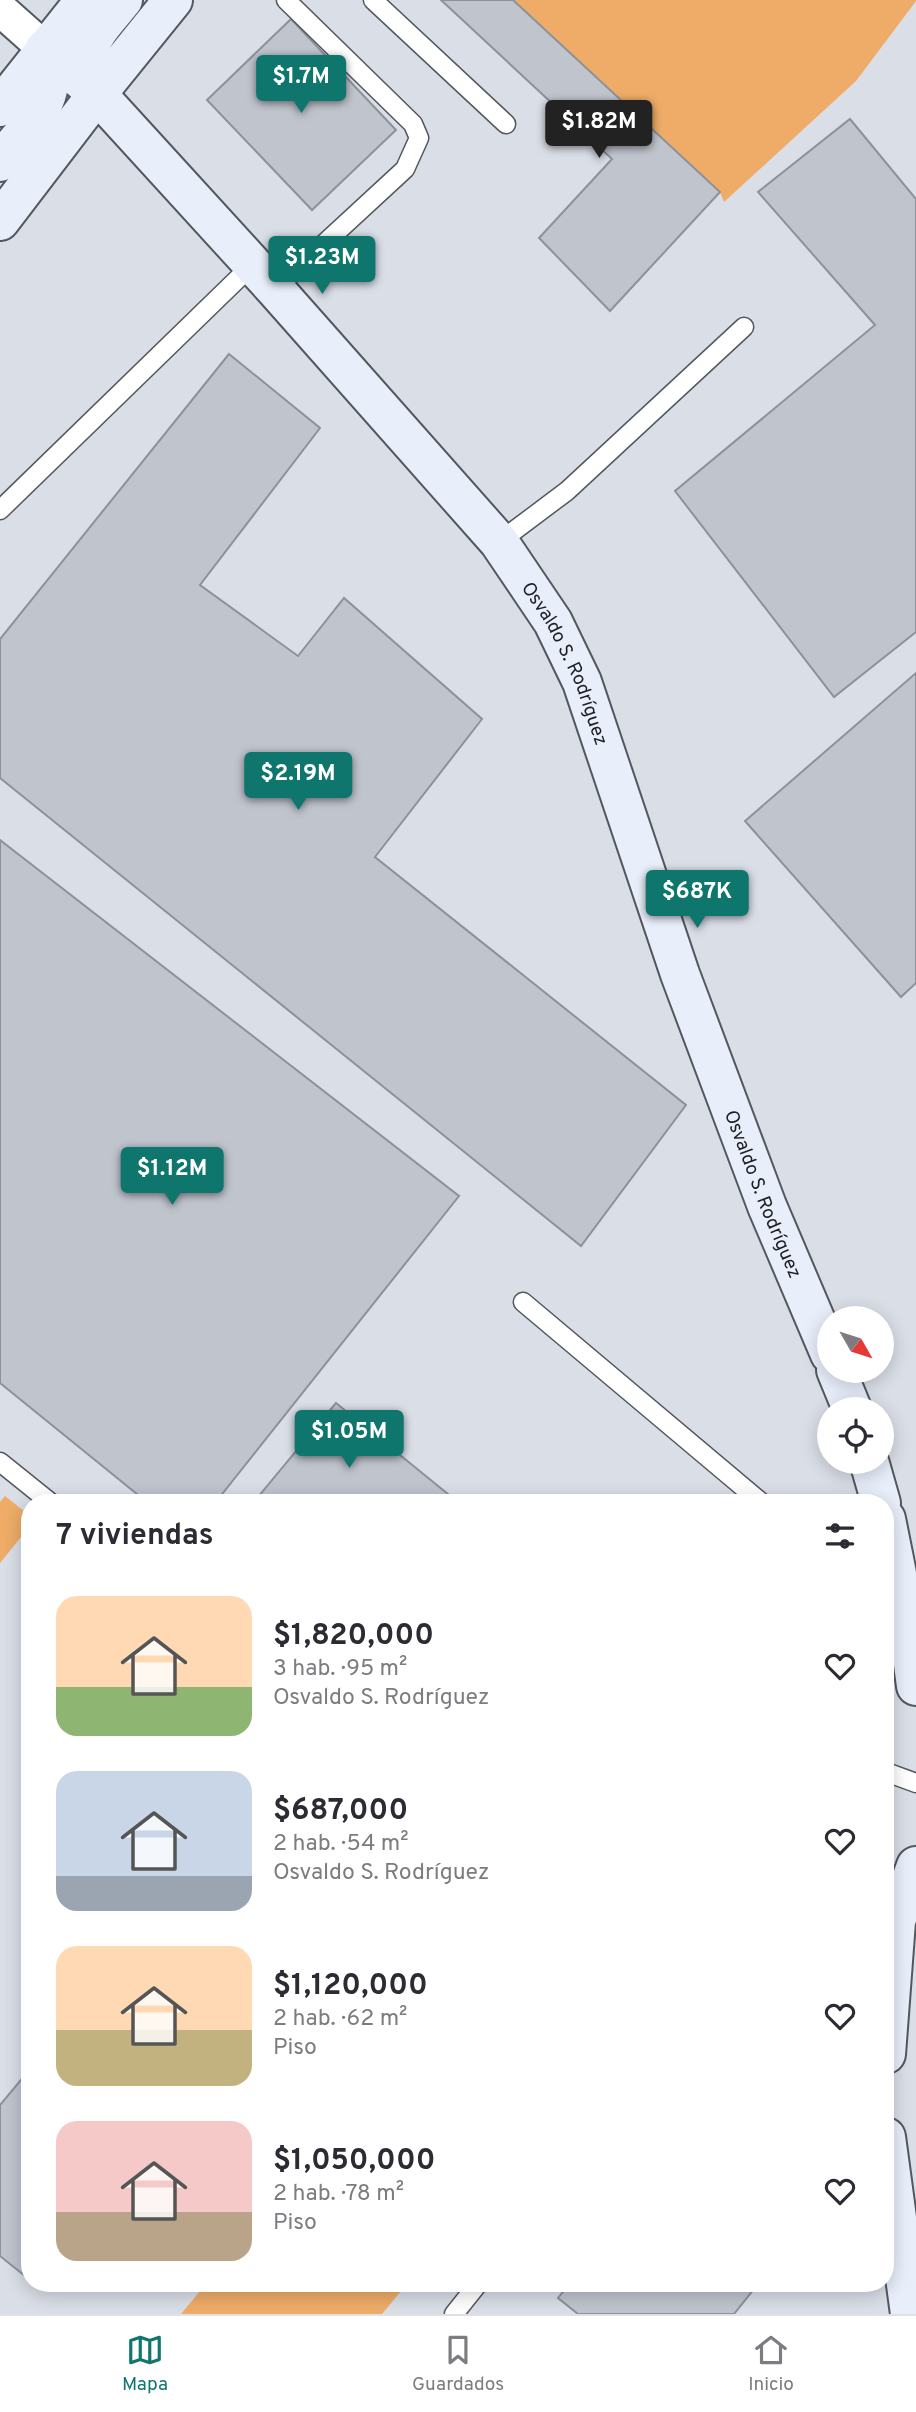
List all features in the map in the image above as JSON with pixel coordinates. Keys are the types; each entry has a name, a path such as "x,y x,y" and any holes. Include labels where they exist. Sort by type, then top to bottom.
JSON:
{"street":[{"path":"0,107 85,0"},
{"path":"97,94 88,71 88,47 123,0"},
{"path":"0,221 173,0"},
{"path":"0,9 45,49 51,84 46,101 0,162"},
{"name":"Osvaldo S. Rodríguez","path":"45,49 97,94 264,276 499,542 553,622 582,682 680,974 767,1206 817,1323"},
{"path":"873,1474 878,1494"},
{"path":"894,1594 916,1686"},
{"path":"894,2001 916,1866"},
{"path":"894,2196 910,2314"}],"lane":[{"path":"0,510 264,276 405,169 419,138 412,124 286,0"},
{"path":"373,0 506,124"},
{"path":"499,542 567,491 744,327"},
{"path":"523,1303 751,1494"},
{"path":"0,1462 40,1494"},
{"path":"894,1775 916,1783"},
{"path":"454,2314 472,2292"}],"shaded area":[{"path":"513,0 916,1 856,81 724,202 720,192"},
{"path":"5,1496 21,1509 21,1537 0,1563 0,1502"},
{"path":"199,2292 400,2292 382,2314 181,2314"}],"building":[{"path":"441,0 513,0 720,192 610,311 539,238 612,159"},
{"path":"291,19 396,130 312,210 207,100"},
{"path":"850,119 916,199 916,632 834,697 675,491 875,325 758,192"},
{"path":"229,354 320,428 200,585 298,656 344,598 482,719 375,857 686,1105 581,1246 0,778 0,639"},
{"path":"916,673 916,983 901,997 745,821"},
{"path":"0,840 459,1196 222,1494 137,1494 0,1383"},
{"path":"336,1403 448,1494 260,1494"},
{"path":"21,2080 21,2273 0,2256 0,2105"},
{"path":"563,2292 752,2292 734,2314 578,2314 558,2298"}]}
